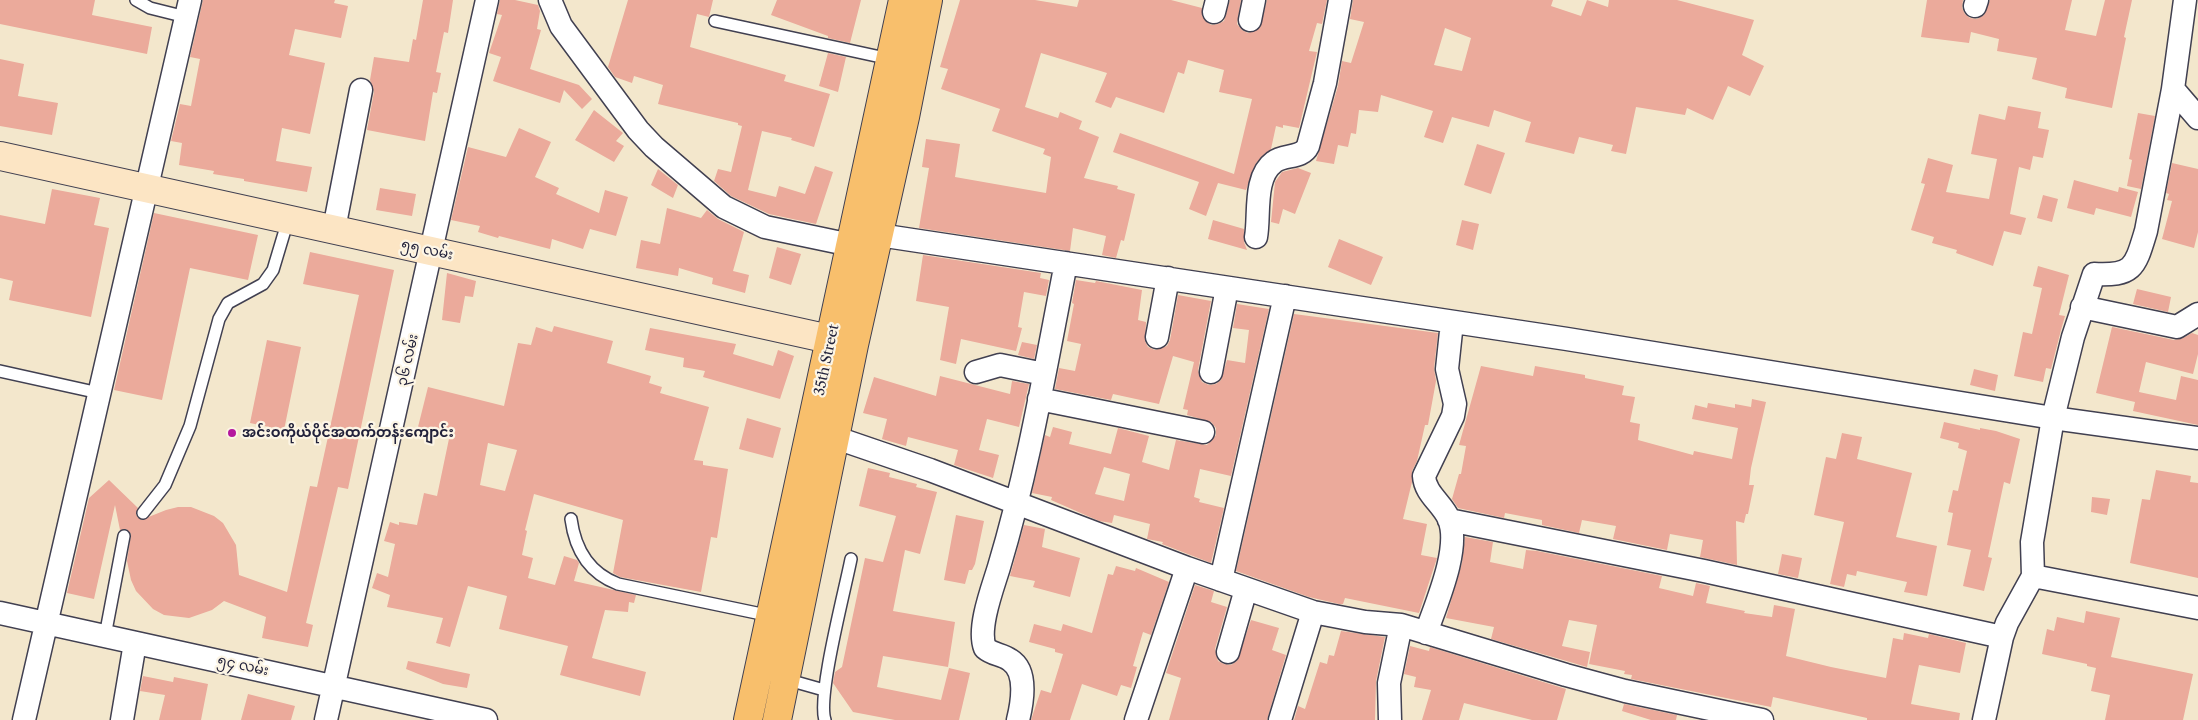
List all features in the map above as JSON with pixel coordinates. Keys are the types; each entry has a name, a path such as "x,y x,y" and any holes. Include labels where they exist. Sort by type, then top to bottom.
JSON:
{"main road":[{"name":"35th Street","path":"843,342 851,246 903,0"},
{"name":"35th Street","path":"748,720 771,616 823,433 843,342 879,235 928,0"},
{"name":"၅၅ လမ်း","path":"0,156 843,342"},
{"name":"35th Street","path":"777,720 823,433"}],"street":[{"name":"၃၆ လမ်း","path":"326,720 433,251 487,0"},
{"path":"550,0 561,26 638,130 654,147 724,207 765,227 851,246"},
{"path":"1256,237 1259,192 1270,166 1274,162 1302,153 1308,146 1327,76 1340,0"},
{"path":"1984,720 2002,637 2007,623 2033,576 2032,542 2052,418 2082,307 2094,274 2125,272 2130,269 2139,253 2146,231 2173,89 2185,0"},
{"path":"24,720 188,8"},
{"path":"2173,89 2198,118"},
{"path":"334,229 361,90"},
{"path":"879,235 1452,322 2052,418 2198,438"},
{"path":"1018,720 1022,686 1016,666 1011,660 990,653 984,644 989,600 1018,502 1066,263"},
{"path":"1157,336 1168,278"},
{"path":"1211,372 1227,288"},
{"path":"1221,580 1285,296"},
{"path":"2082,307 2177,327 2198,314"},
{"path":"1426,632 1451,556 1449,520 1425,486 1424,476 1453,416 1455,404 1447,369 1452,322"},
{"path":"976,372 1000,365 1044,374"},
{"path":"1039,399 1203,432"},
{"path":"823,433 1018,502 1187,568 1313,612 1337,618 1400,626 1426,632 1566,676 1625,691 1762,720"},
{"path":"1449,520 1704,571 2002,637"},
{"path":"1136,720 1187,568"},
{"path":"2033,576 2198,608"},
{"path":"1228,652 1246,589"},
{"name":"၅၄ လမ်း","path":"0,612 486,720"},
{"path":"1280,720 1313,612"},
{"path":"1391,720 1389,683 1400,626"},
{"path":"122,720 135,643"}],"lane":[{"path":"136,0 150,8 188,8"},
{"path":"715,21 890,59"},
{"path":"144,513 165,485 190,426 219,319 228,303 263,284 273,270 288,220"},
{"path":"0,371 99,394"},
{"path":"571,519 573,540 583,558 605,580 771,616"},
{"path":"105,636 124,536"},
{"path":"825,720 823,714 824,690 852,560"},
{"path":"785,679 824,690"}],"building":[{"path":"0,0 95,0 92,15 152,27 147,54 0,24"},
{"path":"203,0 335,0 334,3 348,6 341,38 295,29 289,55 325,63 310,134 282,128 276,161 312,167 307,192 244,181 244,179 213,174 214,171 179,165 182,143 171,141 180,104 191,106 200,59 190,57"},
{"path":"423,0 453,0 448,33 444,32 436,72 441,73 437,93 433,92 425,141 367,130 374,92 370,80 374,57 409,62 413,39 416,40"},
{"path":"500,0 515,0 538,5 540,11 537,29 541,30 530,69 579,85 592,99 582,109 564,90 560,103 493,81 501,57 489,53 502,15 497,14"},
{"path":"628,0 713,0 709,17 697,14 690,47 786,75 784,81 830,94 814,147 791,140 792,138 762,131 748,190 776,197 779,186 805,194 815,166 833,172 816,224 769,214 731,196 714,181 718,169 731,172 742,126 738,125 738,123 658,104 663,85 634,76 632,83 615,77 608,67"},
{"path":"777,0 861,0 850,43 828,38 828,36 771,15"},
{"path":"960,0 1035,0 1077,7 1079,0 1171,0 1202,8 1202,16 1211,25 1224,21 1230,0 1241,0 1237,24 1248,33 1260,28 1267,0 1327,0 1322,24 1317,23 1309,51 1317,52 1299,128 1283,125 1283,128 1276,126 1271,149 1256,163 1246,190 1218,183 1206,216 1189,209 1199,182 1113,152 1120,133 1234,174 1252,99 1219,92 1224,70 1188,60 1184,74 1178,72 1164,113 1116,97 1111,108 1095,102 1107,73 1041,53 1025,107 1058,118 1060,112 1082,121 1079,129 1099,137 1084,178 1118,186 1117,189 1135,194 1124,241 1121,240 1116,258 1102,255 1106,236 1073,228 1070,251 919,228 929,168 922,167 926,139 960,144 955,177 1046,193 1051,157 1043,154 1045,149 992,131 1000,109 941,89 948,69 940,67"},
{"path":"1353,0 1553,0 1551,6 1581,16 1587,0 1608,7 1609,0 1677,0 1754,20 1742,55 1764,66 1750,96 1728,86 1713,120 1687,108 1685,115 1636,107 1626,154 1611,151 1613,145 1579,137 1574,154 1525,142 1531,122 1494,110 1489,127 1452,117 1443,143 1424,137 1433,111 1381,95 1378,112 1359,110 1356,134 1351,133 1348,147 1338,145 1334,164 1316,161 1338,86 1342,61 1351,63 1364,22 1350,19","holes":["1445,28 1471,38 1462,71 1434,65"]},
{"path":"1927,0 1963,0 1962,8 1965,14 1970,18 1977,19 1984,15 1990,0 2072,0 2065,30 2096,36 2105,0 2132,0 2112,108 2065,98 2067,88 2032,79 2037,58 1997,51 1999,39 1971,32 1969,43 1921,37"},
{"path":"828,53 846,57 838,92 819,86"},
{"path":"0,59 24,64 18,96 58,103 52,135 0,126"},
{"path":"2008,106 2041,112 2038,128 2049,130 2043,158 2033,156 2030,170 2019,167 2010,214 2026,218 2021,235 2004,231 1993,266 1956,253 1957,250 1932,243 1934,237 1911,230 1925,184 1921,183 1928,158 1953,165 1946,192 1989,199 1997,159 1971,154 1979,114 2005,120"},
{"path":"594,110 623,133 616,141 624,146 614,162 575,140"},
{"path":"2138,113 2155,116 2141,189 2127,186 2132,160 2129,159"},
{"path":"519,128 551,142 535,177 559,188 556,194 599,213 605,190 628,197 616,236 590,229 583,249 552,239 550,249 499,236 498,238 478,232 480,226 451,220 468,147 506,157"},
{"path":"1477,144 1505,153 1491,194 1464,185"},
{"path":"2172,163 2198,169 2198,232 2194,248 2162,239 2172,201 2167,200 2169,194 2166,193"},
{"path":"1298,168 1311,173 1295,214 1283,209 1279,224 1271,222 1275,182 1282,172"},
{"path":"658,169 678,185 673,198 651,185"},
{"path":"2074,180 2118,192 2119,187 2138,192 2131,217 2096,208 2094,215 2067,208"},
{"path":"380,188 416,194 412,216 376,210"},
{"path":"52,189 100,198 94,225 109,228 91,317 9,300 13,281 0,278 0,215 45,224"},
{"path":"2043,195 2058,199 2052,222 2037,218"},
{"path":"667,208 701,218 707,210 718,219 744,232 733,271 749,275 745,293 712,284 713,278 679,268 678,276 636,268 641,240 660,244"},
{"path":"154,213 258,235 248,280 190,268 162,400 114,390"},
{"path":"1213,220 1244,229 1244,242 1247,250 1208,239"},
{"path":"1462,220 1479,224 1473,250 1456,245"},
{"path":"1339,239 1383,257 1371,285 1328,267"},
{"path":"777,247 801,254 791,285 769,278"},
{"path":"310,252 394,270 348,489 338,487 306,623 313,625 308,647 262,638 266,617 224,601 212,610 189,618 164,615 153,609 136,591 131,580 127,561 131,534 126,529 120,530 115,505 94,599 67,593 89,498 109,480 138,508 136,515 141,520 178,507 191,507 214,516 223,523 236,545 239,575 287,592 310,486 317,487 359,295 303,284"},
{"path":"923,255 1041,273 1040,278 1049,280 1046,296 1024,292 1018,327 1022,328 1016,351 961,339 956,364 940,360 949,307 916,301"},
{"path":"2038,266 2069,275 2059,315 2065,316 2051,369 2046,368 2043,382 2014,376 2023,332 2032,334 2042,288 2033,286"},
{"path":"447,273 476,281 473,297 465,296 460,323 442,320"},
{"path":"1076,280 1095,283 1096,281 1142,290 1138,320 1146,322 1145,341 1148,347 1155,350 1167,346 1170,340 1178,295 1211,301 1198,370 1202,382 1209,385 1216,384 1221,380 1227,360 1245,363 1249,330 1233,328 1237,304 1269,309 1231,476 1200,469 1194,497 1200,499 1199,502 1224,508 1211,563 1162,544 1163,542 1147,539 1150,524 1114,515 1112,523 1099,521 1051,500 1052,497 1032,493 1045,435 1050,437 1053,427 1072,432 1069,444 1111,454 1118,428 1149,436 1142,462 1169,470 1176,440 1207,445 1216,435 1216,428 1211,422 1187,415 1188,410 1183,409 1194,362 1173,356 1159,404 1113,394 1111,400 1055,389 1059,368 1075,371 1081,344 1067,341 1074,304 1072,303","holes":["1104,467 1130,474 1124,501 1095,494"]},
{"path":"2137,289 2171,297 2168,312 2133,304"},
{"path":"1294,314 1438,333 1434,368 1436,381 1428,425 1425,425 1417,461 1412,471 1412,482 1403,519 1427,524 1421,555 1437,558 1419,613 1345,598 1343,604 1339,604 1309,597 1236,571"},
{"path":"554,326 613,341 607,363 651,376 649,383 662,387 660,393 709,407 694,460 703,461 703,465 728,469 717,538 711,537 701,592 620,577 613,573 623,520 534,494 525,530 527,531 522,555 533,558 528,578 555,585 564,556 577,560 579,563 574,581 636,595 634,603 629,602 628,612 605,610 592,658 646,672 640,696 560,675 568,646 499,629 507,596 468,586 450,647 436,643 443,618 387,607 390,595 372,588 377,573 388,577 395,544 384,541 390,522 399,525 399,522 417,525 424,493 437,496 450,434 418,427 428,387 504,406 518,343 531,345 536,327 552,332","holes":["488,443 517,450 505,491 480,485"]},
{"path":"2112,327 2174,340 2192,333 2198,335 2198,354 2193,374 2146,362 2139,392 2176,400 2181,376 2198,380 2198,425 2133,411 2135,402 2096,393"},
{"path":"650,328 736,344 733,354 773,366 778,350 794,356 780,399 703,377 705,371 683,367 684,358 645,350"},
{"path":"267,340 301,347 284,430 250,423"},
{"path":"1022,342 1037,345 1034,359 1018,355"},
{"path":"1481,366 1533,376 1535,366 1585,375 1585,378 1624,386 1622,395 1635,397 1630,422 1640,424 1638,440 1693,455 1694,451 1732,459 1738,428 1692,419 1695,405 1707,408 1708,403 1735,408 1735,404 1751,407 1752,399 1766,402 1751,468 1749,485 1754,485 1748,514 1746,514 1744,523 1736,521 1737,565 1700,557 1703,540 1670,534 1667,550 1613,539 1616,526 1582,520 1579,533 1542,525 1542,520 1505,513 1504,518 1458,508 1452,499 1459,474 1461,474 1466,446 1459,445"},
{"path":"1974,369 1998,375 1995,391 1970,385"},
{"path":"940,376 1010,394 1012,381 1029,384 1019,427 987,419 979,450 999,455 993,478 954,465 958,450 908,437 906,446 882,439 887,419 863,413 874,377 936,396"},
{"path":"747,418 781,428 773,458 739,449"},
{"path":"1944,422 1980,430 1980,428 1996,431 2020,439 2010,484 2004,482 1988,557 1992,558 1984,591 1963,586 1971,550 1947,545 1953,513 1948,512 1953,490 1958,491 1967,451 1958,448 1959,443 1940,438"},
{"path":"1842,433 1862,437 1857,459 1912,473 1896,537 1937,546 1927,596 1904,592 1907,582 1857,571 1856,576 1847,574 1844,587 1830,584 1844,522 1814,515 1826,457 1836,459"},
{"path":"868,468 890,473 889,477 917,484 916,487 937,492 920,554 905,550 893,611 955,622 948,667 883,656 877,687 941,700 949,668 970,673 959,720 895,720 853,712 833,683 835,672 842,667 865,558 883,562 896,516 859,506"},
{"path":"2156,470 2191,476 2190,482 2198,483 2198,578 2130,563 2142,499 2150,500"},
{"path":"2092,497 2110,499 2107,515 2091,512"},
{"path":"956,515 984,521 975,564 972,570 969,570 965,584 944,580"},
{"path":"1024,525 1045,529 1042,547 1080,558 1070,597 1033,587 1035,581 1010,576"},
{"path":"1465,537 1493,542 1490,562 1523,569 1526,550 1537,551 1662,576 1659,588 1693,596 1696,583 1710,586 1706,603 1745,611 1744,613 1772,617 1774,605 1795,609 1786,656 1831,667 1886,678 1893,638 1903,640 1904,633 1928,638 1929,634 1966,643 1960,673 1919,665 1911,704 1960,713 1959,720 1867,720 1867,718 1773,697 1771,707 1631,679 1632,675 1624,674 1625,671 1589,664 1597,625 1569,620 1562,646 1590,652 1587,667 1491,639 1494,627 1446,618 1462,563"},
{"path":"1782,554 1802,558 1798,578 1778,574"},
{"path":"1116,566 1135,571 1136,568 1169,582 1151,635 1143,632 1133,666 1137,667 1131,688 1121,685 1117,696 1082,684 1070,720 1031,720 1041,690 1051,693 1063,654 1055,652 1055,649 1029,642 1034,624 1061,631 1063,624 1092,633 1108,574 1113,575"},
{"path":"1195,585 1214,591 1211,602 1227,607 1215,649 1218,661 1231,665 1237,661 1251,620 1279,628 1272,650 1286,655 1267,720 1169,720 1181,678 1166,673"},
{"path":"2086,611 2120,618 2111,657 2193,674 2183,720 2105,720 2110,695 2091,691 2096,668 2087,666 2087,664 2042,654 2047,629 2054,631 2057,617 2084,623"},
{"path":"1341,631 1385,637 1376,681 1375,720 1294,720 1298,706 1305,709 1320,662 1327,664 1329,655 1334,656"},
{"path":"1410,646 1429,651 1430,647 1566,689 1557,720 1532,720 1464,703 1459,720 1422,720 1431,690 1414,687 1416,677 1404,674"},
{"path":"408,661 470,674 467,688 443,684 406,669"},
{"path":"143,676 173,682 174,677 208,684 201,720 159,720 165,695 140,691"},
{"path":"248,694 295,706 291,720 241,720"},
{"path":"1624,704 1677,715 1676,720 1651,720 1622,711"}],"place":[{"name":"အင်းဝကိုယ်ပိုင်အထက်တန်းကျောင်း","path":"232,433"}]}
